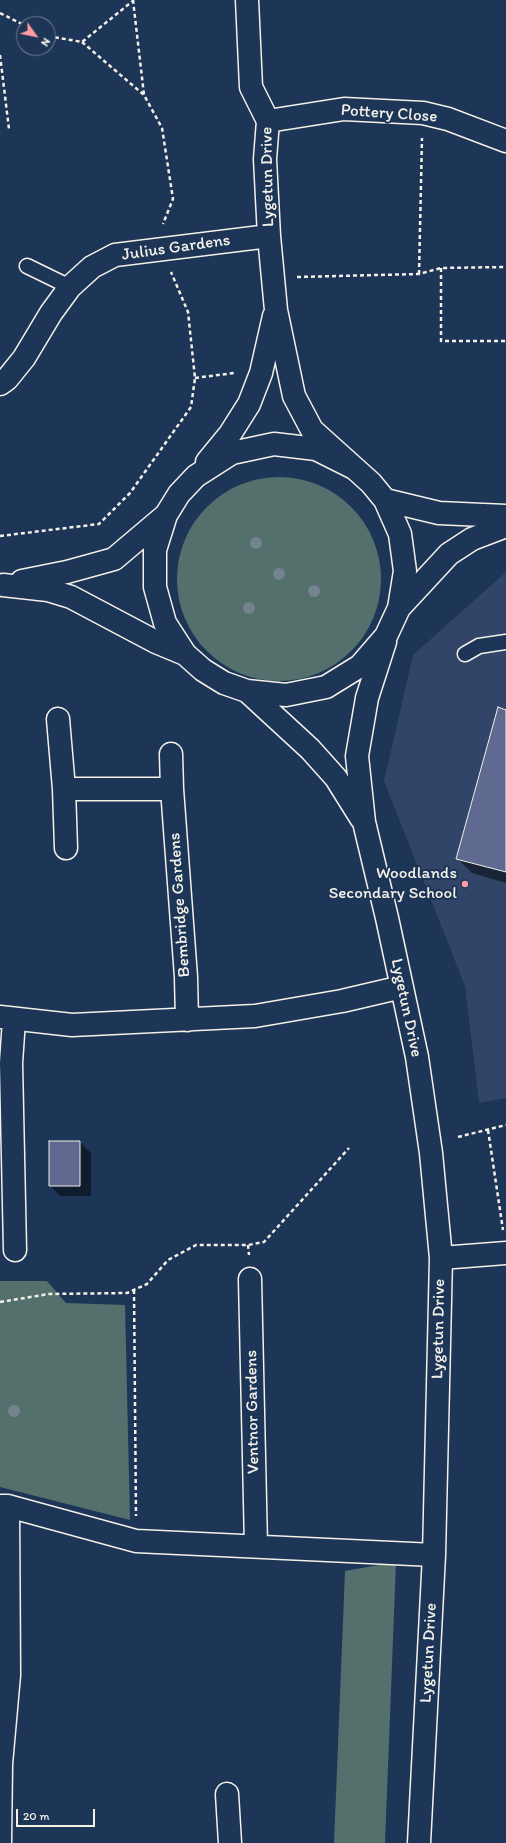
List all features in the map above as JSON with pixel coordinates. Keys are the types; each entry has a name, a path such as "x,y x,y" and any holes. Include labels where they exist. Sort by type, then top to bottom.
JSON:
{"street":[{"name":"Lygetun Drive","path":"247,0 251,88 268,120 265,159 269,236 276,310 294,396 312,430 371,483 385,500 400,534 405,571 399,608 386,636 360,666 326,687 286,695 247,691 224,683 203,670 185,654 165,622 155,587 155,550 166,515 179,494 196,476 230,434 249,404 261,373 276,310"},
{"name":"Pottery Close","path":"268,120 344,109 422,113 448,119 506,141"},
{"name":"Julius Gardens","path":"0,384 7,379 24,358 51,313 70,287 92,267 115,255 269,236"},
{"name":"Lygetun Drive","path":"196,476 232,453 274,444 316,449 354,468"},
{"path":"385,500 440,513 506,516"},
{"path":"2,585 67,572 114,559 166,515"},
{"path":"399,608 449,554 472,539 506,526"},
{"path":"2,585 48,590 71,597 156,642 185,654"},
{"path":"364,822 357,756 367,698 386,636"},
{"path":"247,691 310,749 336,778 364,822"},
{"path":"58,719 64,789 66,848"},
{"name":"Bembridge Gardens","path":"171,754 172,789 186,977 187,1020"},
{"path":"64,789 172,789"},
{"name":"Lygetun Drive","path":"364,822 417,1057 431,1153 441,1258 434,1555 419,1843"},
{"path":"15,1250 11,1063 7,1019 72,1025 255,1016 342,1001 402,987"},
{"path":"441,1258 505,1242"},
{"name":"Ventnor Gardens","path":"250,1279 256,1546"},
{"path":"0,1843 1,1764 9,1675 4,1506 136,1541 434,1555"},
{"path":"227,1794 230,1843"}],"lane":[{"path":"27,266 70,287"},
{"path":"465,654 479,646 506,642"}],"path":[{"path":"82,42 133,0"},
{"path":"133,0 144,96"},
{"path":"0,13 16,21"},
{"path":"0,536 99,524 130,493 191,407 195,378 188,312 156,250 172,199 162,128 144,96 82,42 56,37"},
{"path":"0,55 9,129"},
{"path":"419,274 422,113"},
{"path":"273,277 419,274 441,268 506,267"},
{"path":"441,268 441,341 506,341"},
{"path":"195,378 239,373"},
{"path":"458,1137 506,1125"},
{"path":"488,1130 505,1242"},
{"path":"0,1302 49,1294 127,1293 147,1284 168,1260 196,1246 248,1245 264,1242 349,1148"},
{"path":"134,1290 136,1541"}],"shaded area":[{"name":"Woodlands Secondary School","path":"506,572 506,1098 479,1103 465,986 384,781 413,655"}],"green space":[{"path":"269,477 289,477 309,481 327,489 344,500 358,514 369,531 377,549 381,569 381,589 377,609 369,627 358,644 344,658 327,669 309,677 289,681 269,681 249,677 231,669 214,658 200,644 189,627 181,609 177,589 177,569 181,549 189,531 200,514 214,500 231,489 249,481"},
{"path":"0,1281 47,1281 66,1303 125,1305 130,1520 0,1487"},
{"path":"396,1562 385,1843 334,1843 345,1571"}],"building":[{"path":"498,707 506,710 506,872 456,859"},
{"path":"49,1141 80,1141 80,1186 49,1186"}],"place":[{"name":"Woodlands Secondary School","path":"465,884"}]}
